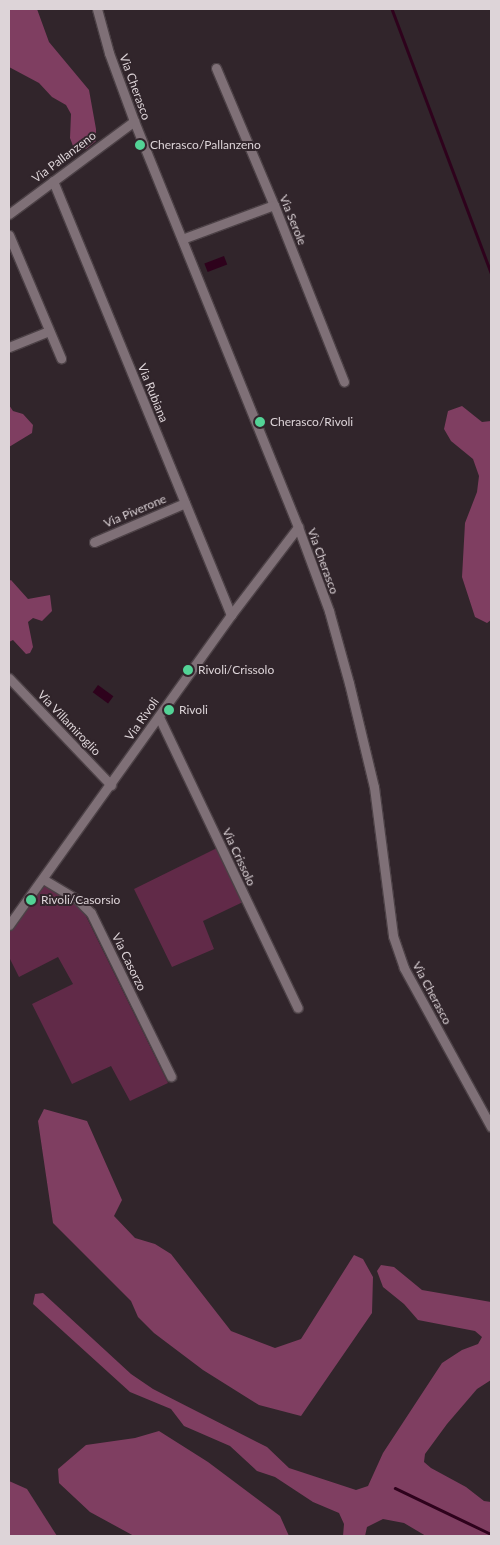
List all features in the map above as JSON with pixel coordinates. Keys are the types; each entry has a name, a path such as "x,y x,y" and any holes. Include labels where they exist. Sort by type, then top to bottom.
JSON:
{"street":[{"name":"Via Cherasco","path":"97,9 109,53 134,121 298,527 332,621 374,787 393,936 404,968 491,1127"},
{"name":"Via Serole","path":"216,68 274,205 344,382"},
{"name":"Via Pallanzeno","path":"9,214 134,121"},
{"name":"Via Rubiana","path":"53,181 231,615"},
{"path":"182,239 274,205"},
{"path":"9,235 61,358"},
{"path":"9,347 50,331"},
{"name":"Via Piverone","path":"94,542 185,503"},
{"name":"Via Rivoli","path":"9,925 231,615 298,527"},
{"name":"Via Villamiroglio","path":"9,678 110,785"},
{"name":"Via Crissolo","path":"159,717 298,1008"},
{"name":"Via Casorzo","path":"43,879 78,900 91,913 171,1076"}],"shaded area":[{"path":"9,9 37,9 49,42 89,90 96,129 96,141 86,149 73,146 70,138 71,114 66,105 52,97 39,83 9,67"},
{"path":"224,256 227,264 208,272 204,264"},
{"path":"9,405 13,411 23,414 33,425 32,433 9,447"},
{"path":"462,406 482,422 491,421 491,620 487,623 475,617 462,577 465,523 477,492 479,476 473,459 451,441 444,429 448,411"},
{"path":"11,580 28,599 50,595 52,611 42,621 33,618 28,622 33,647 30,653 26,654 13,640 9,642 9,581"},
{"path":"98,685 113,696 108,703 93,692"},
{"path":"217,848 243,902 203,921 214,949 172,967 134,889"},
{"path":"44,885 82,908 168,1083 130,1101 111,1066 72,1084 32,1004 73,984 58,957 19,977 9,957 9,931"},
{"path":"44,1109 87,1121 122,1200 114,1216 135,1238 155,1244 171,1254 231,1331 275,1348 301,1339 354,1255 363,1259 373,1277 372,1313 301,1416 259,1405 203,1370 154,1333 138,1317 131,1301 53,1223 38,1121"},
{"path":"381,1265 394,1267 422,1290 491,1302 491,1380 477,1389 447,1424 425,1454 424,1462 431,1468 466,1487 484,1501 491,1502 491,1536 426,1536 404,1523 383,1519 367,1527 365,1536 343,1536 344,1524 339,1513 313,1502 275,1477 257,1471 230,1446 184,1426 171,1409 130,1392 33,1304 35,1294 43,1293 131,1374 153,1389 267,1447 289,1468 356,1490 368,1486 383,1453 442,1363 462,1350 478,1344 482,1337 475,1331 418,1320 404,1304 383,1287 377,1271"},
{"path":"159,1431 208,1462 280,1516 289,1536 134,1536 90,1512 59,1483 58,1469 86,1445 135,1438"},
{"path":"9,1481 27,1489 57,1536 9,1536"}],"waterway":[{"path":"392,9 491,273"},
{"path":"395,1488 491,1534"}],"place":[{"name":"Cherasco/Pallanzeno","path":"140,145"},
{"name":"Cherasco/Rivoli","path":"260,422"},
{"name":"Rivoli/Crissolo","path":"188,670"},
{"name":"Rivoli","path":"169,710"},
{"name":"Rivoli/Casorsio","path":"31,900"}]}
